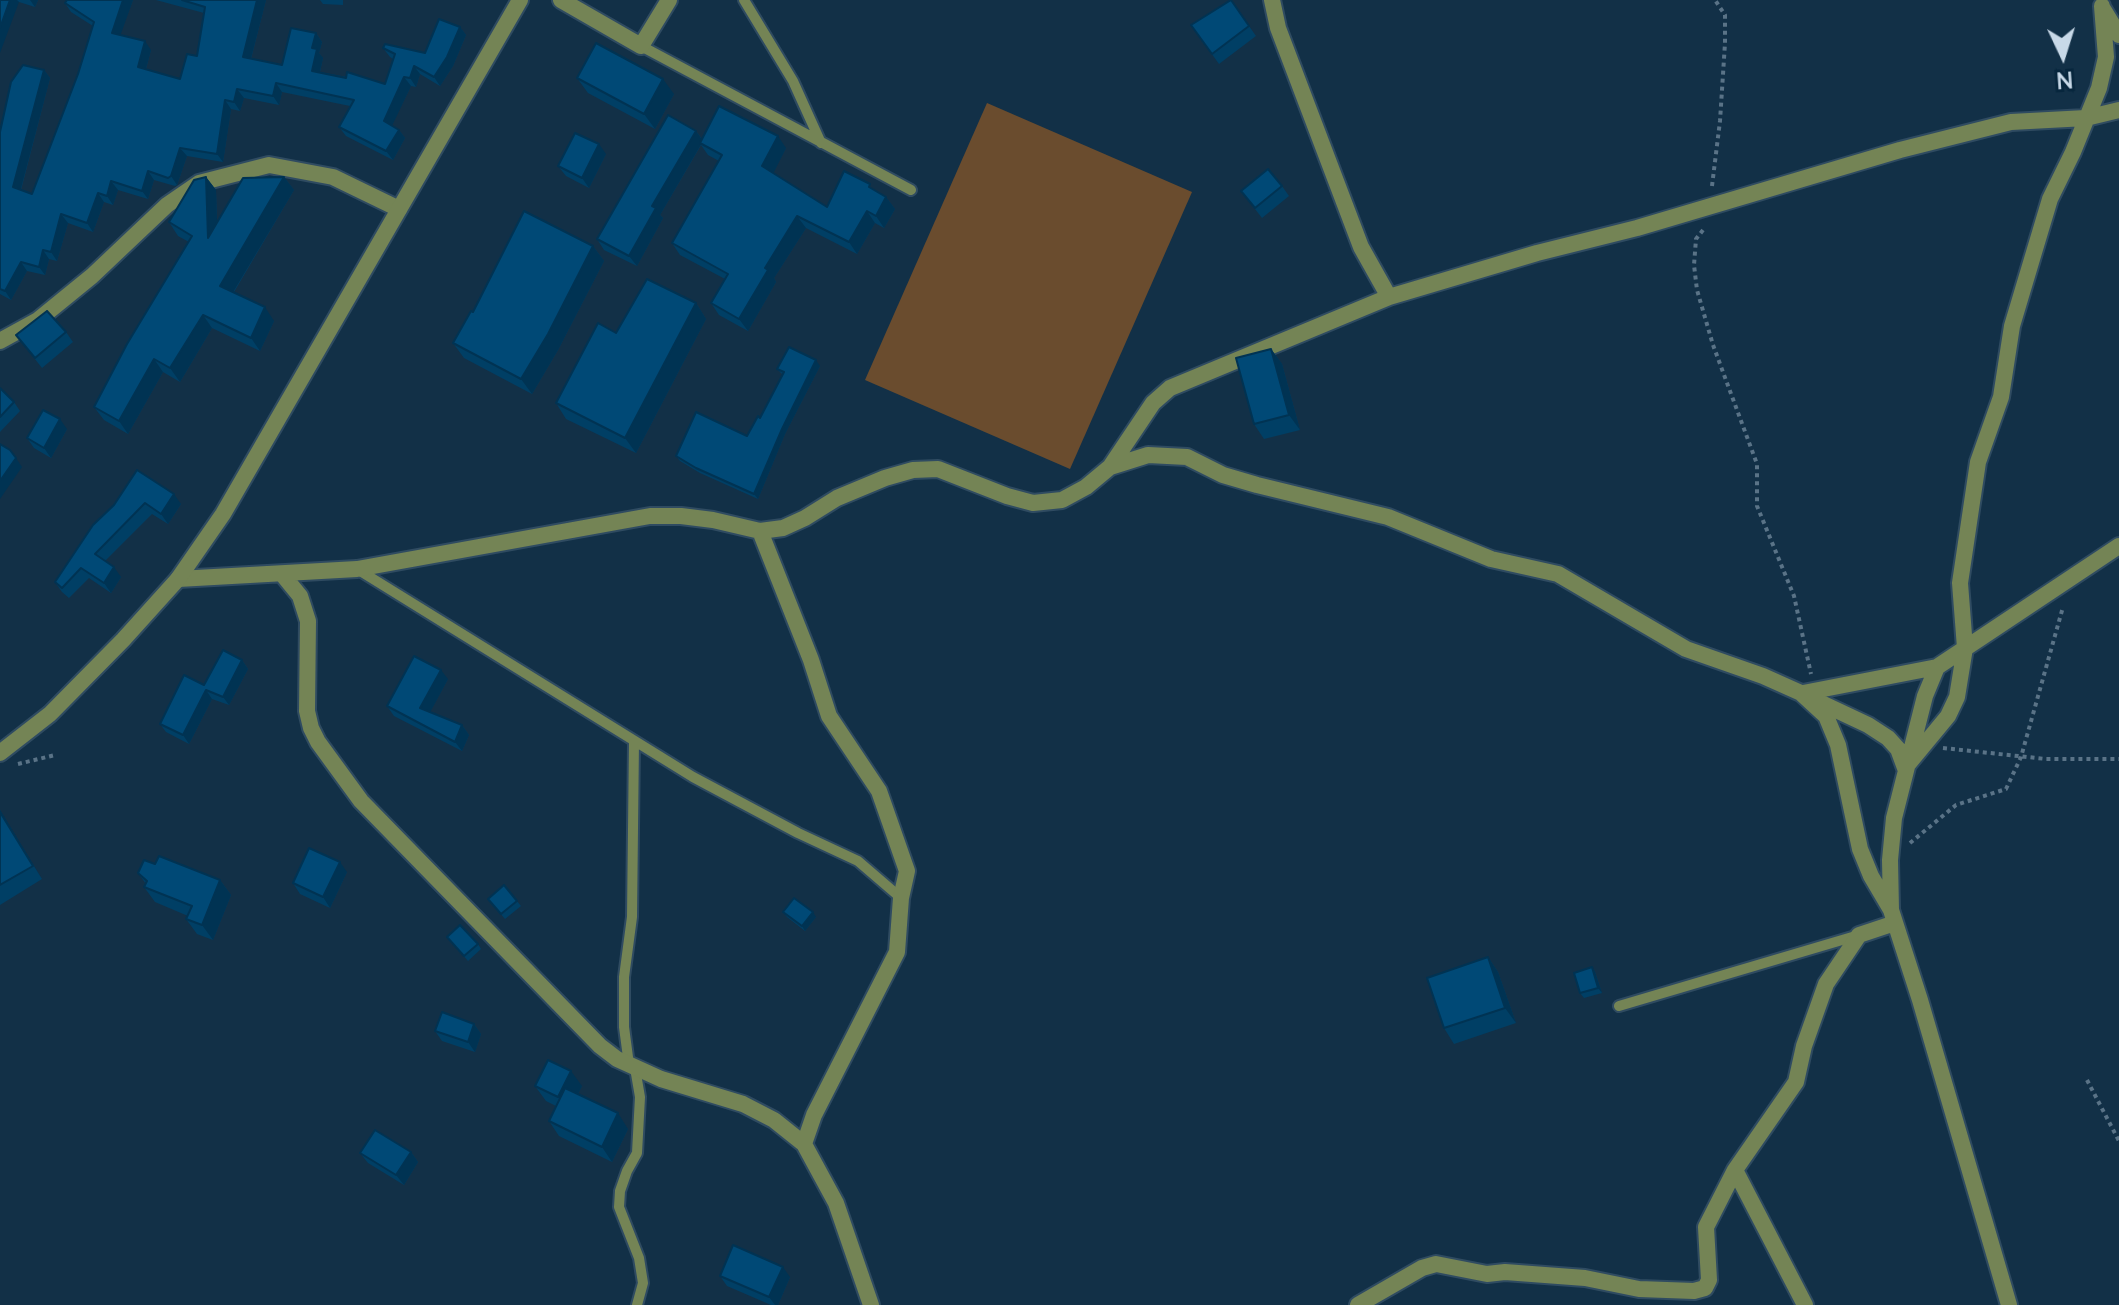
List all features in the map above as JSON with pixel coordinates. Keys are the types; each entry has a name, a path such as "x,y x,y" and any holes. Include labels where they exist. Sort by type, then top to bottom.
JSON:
{"street":[{"path":"0,753 50,714 123,640 178,579 223,514 520,0"},
{"path":"561,0 641,46 669,0"},
{"path":"1272,0 1278,28 1361,247 1389,297"},
{"path":"2100,3 2119,35"},
{"path":"1905,768 1948,716 1957,697 1965,648 1960,583 1978,462 2001,397 2012,326 2050,199 2099,88 2106,57 2100,3"},
{"path":"178,579 357,569 650,516 713,520 760,531 783,528 837,498 913,470 938,469 1033,503 1062,500 1086,487 1110,467 1153,403 1170,388 1389,297 1900,150 2011,122 2086,118 2119,110"},
{"path":"0,341 38,320 102,267 167,205 199,183 269,165 333,177 399,209"},
{"path":"1110,467 1148,455 1187,457 1223,475 1388,517 1491,559 1558,574 1686,649 1807,692 1868,725 1898,749 1905,768"},
{"path":"760,531 811,660 829,716 879,791 907,871 901,898 897,952 814,1115 804,1144"},
{"path":"1807,692 1937,667 2119,546"},
{"path":"282,574 300,596 308,621 307,711 311,728 361,801 600,1046 632,1067 743,1104 774,1120 804,1144 836,1203 871,1305"},
{"path":"1893,916 1890,860 1894,818 1925,696 1937,667"},
{"path":"1807,692 1826,716 1838,745 1860,849 1893,916 2009,1305"},
{"path":"1358,1305 1422,1268 1436,1264 1487,1274 1585,1278 1639,1289 1694,1291 1705,1288 1709,1280 1706,1227 1735,1170 1796,1082 1804,1046 1826,984 1859,935 1893,916"},
{"path":"1735,1170 1805,1305"}],"lane":[{"path":"744,0 793,81 821,143"},
{"path":"641,46 911,190"},
{"path":"357,569 634,741 771,819 858,861 901,898"},
{"path":"634,741 632,917 624,977 624,1027 640,1097 637,1153 623,1181 619,1207 639,1258 643,1283 637,1305"},
{"path":"1619,1006 1859,935"}],"path":[{"path":"1715,0 1725,15 1725,43 1720,121 1709,205 1703,229 1696,239 1694,265 1697,290 1713,345 1754,451 1758,480 1757,506 1794,596 1809,654 1807,692"},
{"path":"1890,860 1956,805 2006,789 2021,757 2072,576"},
{"path":"1924,746 2046,759 2119,759"},
{"path":"14,766 55,755"},
{"path":"2087,1080 2119,1141"}],"shaded area":[{"path":"987,103 1192,192 1070,469 865,380"}],"building":[{"path":"0,0 10,0 0,28"},
{"path":"67,0 123,0 112,33 145,41 138,67 180,79 187,54 197,56 205,7 182,0 257,0 243,57 282,65 291,28 316,33 312,48 317,49 312,71 346,78 347,72 385,84 395,54 383,48 385,44 425,53 439,19 460,27 434,77 414,66 410,78 404,77 384,121 399,130 386,151 339,127 354,100 276,83 273,96 237,89 234,102 225,100 217,154 180,148 171,176 168,178 148,171 142,191 111,181 107,196 98,193 87,223 61,214 51,252 43,250 39,267 21,262 5,291 0,289 0,132 11,82 23,65 44,70 13,187 32,194 78,74 94,22 65,3"},
{"path":"1231,0 1249,26 1212,54 1191,25"},
{"path":"596,43 663,79 644,114 577,78"},
{"path":"719,106 778,136 762,166 827,207 844,171 870,184 869,187 886,197 876,216 867,211 849,242 797,216 739,319 711,303 728,274 672,243 722,155 700,143"},
{"path":"668,115 696,131 652,206 656,208 629,256 597,239"},
{"path":"575,133 599,144 582,178 558,166"},
{"path":"1268,169 1282,186 1255,208 1241,191"},
{"path":"206,177 208,238 243,178 284,177 220,286 265,307 251,338 203,315 170,368 154,359 119,421 94,407 127,344 192,236 169,222 194,180"},
{"path":"524,211 593,246 521,379 453,343 473,312"},
{"path":"647,279 696,303 625,438 556,403 598,323 616,333"},
{"path":"47,311 66,332 35,358 16,335"},
{"path":"789,347 816,360 754,494 676,456 696,412 747,436 784,372 777,369"},
{"path":"1271,349 1289,415 1254,424 1236,358"},
{"path":"0,388 14,402 0,417"},
{"path":"43,410 60,419 44,448 27,438"},
{"path":"0,444 16,458 0,481"},
{"path":"137,470 174,494 161,514 145,503 95,554 114,567 104,583 81,568 62,588 55,582 93,525 114,505"},
{"path":"223,650 242,660 223,697 206,690 183,735 160,724 184,675 204,685"},
{"path":"414,656 441,670 420,708 462,725 455,742 387,706"},
{"path":"0,812 33,866 0,885"},
{"path":"309,848 340,862 323,897 293,883"},
{"path":"159,856 220,880 202,925 186,919 192,906 144,887 147,881 138,873 144,860 155,864"},
{"path":"504,885 517,901 501,914 488,899"},
{"path":"794,898 813,912 802,926 783,912"},
{"path":"460,925 478,944 464,956 447,937"},
{"path":"1488,957 1505,1008 1444,1028 1427,978"},
{"path":"1592,967 1598,988 1580,993 1574,973"},
{"path":"442,1012 474,1024 468,1042 435,1031"},
{"path":"548,1060 571,1071 558,1097 535,1086"},
{"path":"565,1088 618,1113 602,1147 549,1121"},
{"path":"375,1130 411,1152 396,1175 360,1153"},
{"path":"733,1245 783,1267 769,1297 720,1276"}]}
